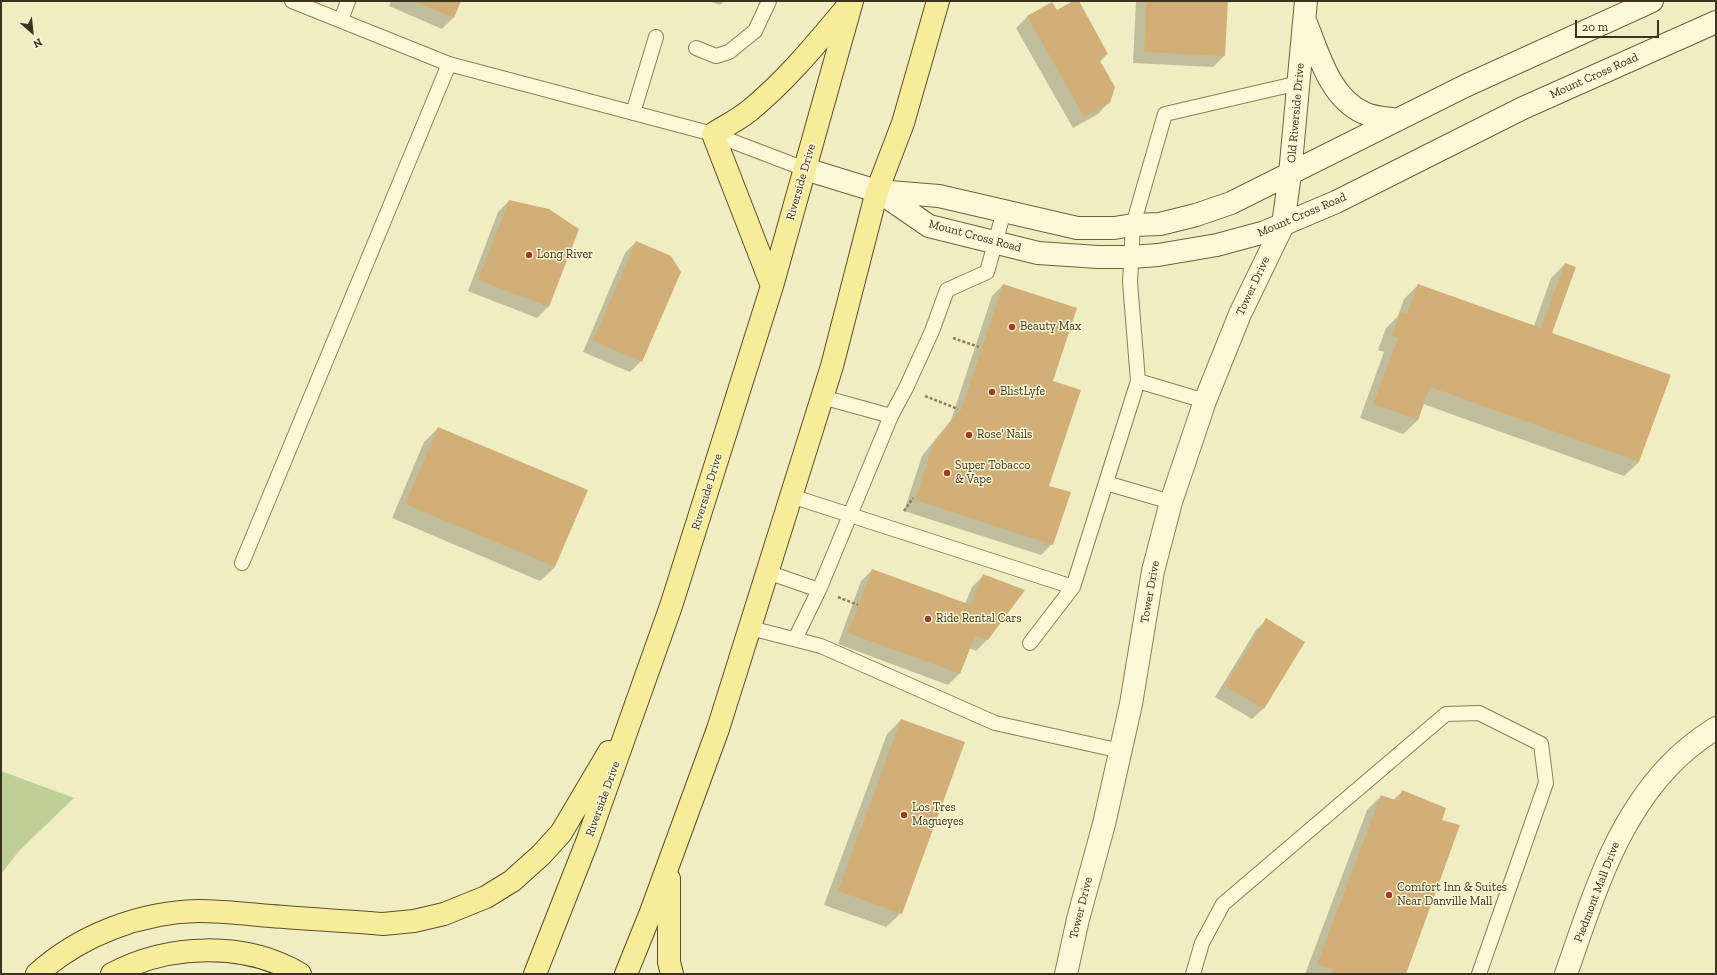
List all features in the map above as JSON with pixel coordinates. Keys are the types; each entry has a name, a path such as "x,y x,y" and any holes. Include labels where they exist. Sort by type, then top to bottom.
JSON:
{"main road":[{"path":"772,286 713,134 748,112 771,92 813,48 852,1"},
{"name":"Riverside Drive","path":"535,974 587,842 671,606 772,286 852,1"},
{"path":"626,974 669,864 718,729 832,366 877,191 903,123 938,1"},
{"path":"805,169 877,191 939,196 1077,228 1114,228 1133,225 1160,224 1196,215 1231,203 1465,86 1652,1"},
{"path":"1305,8 1337,93 1351,106 1365,114 1397,120"},
{"name":"Old Riverside Drive","path":"1282,225 1290,174 1305,8"},
{"name":"Mount Cross Road","path":"877,191 929,226 1038,253 1098,257 1132,257 1158,255 1217,245 1265,232 1336,202 1523,108 1716,22"},
{"name":"Tower Drive","path":"1066,974 1078,919 1104,824 1121,751 1131,704 1153,571 1171,502 1205,401 1240,314 1282,225"},
{"path":"37,974 48,964 82,942 111,928 150,917 198,911 383,924 414,921 444,914 486,897 512,881 541,856 562,832 634,710"},
{"name":"Piedmont Mall Drive","path":"1566,974 1601,876 1614,845 1631,815 1668,767 1690,747 1716,728"},
{"path":"669,864 669,962 672,974"},
{"path":"112,974 127,966 170,953 207,950 251,955 291,969 300,974"}],"lane":[{"path":"292,1 449,64 713,134 805,169"},
{"path":"340,20 348,1"},
{"path":"696,48 716,56 729,52 756,31 769,1"},
{"path":"633,113 656,37"},
{"path":"242,563 449,64"},
{"path":"1030,643 1073,587 1138,381 1130,282 1133,225 1165,114 1299,83"},
{"path":"795,639 820,590 891,416 906,388 932,331 948,290 987,272 1004,211"},
{"path":"1138,381 1205,401"},
{"path":"822,397 891,416"},
{"path":"1106,484 1171,502"},
{"path":"791,496 1073,587"},
{"path":"767,572 820,590"},
{"path":"750,628 821,646 995,723 1121,751"},
{"path":"1193,974 1202,943 1223,904 1446,714 1479,713 1541,744 1546,783 1479,974"}],"path":[{"path":"932,331 979,347"},
{"path":"906,388 958,409"}],"green space":[{"path":"1,771 74,798 19,851 1,874"}],"building":[{"path":"413,1 461,1 454,18"},
{"path":"1073,1 1079,1 1108,54 1099,59 1115,87 1110,103 1084,117 1027,16 1052,2 1057,10"},
{"path":"1146,1 1228,1 1225,56 1144,52"},
{"name":"Long River","path":"509,200 549,209 579,229 549,307 478,280"},
{"path":"636,241 671,256 681,272 642,362 593,341"},
{"path":"1565,263 1576,267 1552,333 1671,375 1639,462 1430,387 1418,420 1373,404 1398,338 1392,336 1400,312 1407,314 1418,284 1541,328"},
{"path":"1003,284 1077,308 1053,381 1081,390 1049,486 1071,492 1053,545 915,500 933,444 962,408"},
{"path":"438,427 588,490 555,567 405,504"},
{"name":"Ride Rental Cars","path":"872,569 971,605 983,574 1025,590 988,640 975,636 960,674 848,633"},
{"path":"1266,618 1305,642 1264,709 1225,686"},
{"path":"901,719 965,742 902,914 838,891"},
{"name":"Comfort Inn & Suites Near Danville Mall","path":"1402,790 1446,808 1442,820 1460,825 1406,974 1332,974 1333,970 1317,964 1381,795 1398,801"}],"place":[{"name":"Long River","path":"529,255"},
{"name":"Beauty Max","path":"1012,327"},
{"name":"BlistLyfe","path":"992,392"},
{"name":"Rose' Nails","path":"969,435"},
{"name":"Super Tobacco & Vape","path":"947,473"},
{"name":"Ride Rental Cars","path":"928,619"},
{"name":"Los Tres Magueyes","path":"904,815"},
{"name":"Comfort Inn & Suites Near Danville Mall","path":"1389,895"}]}
